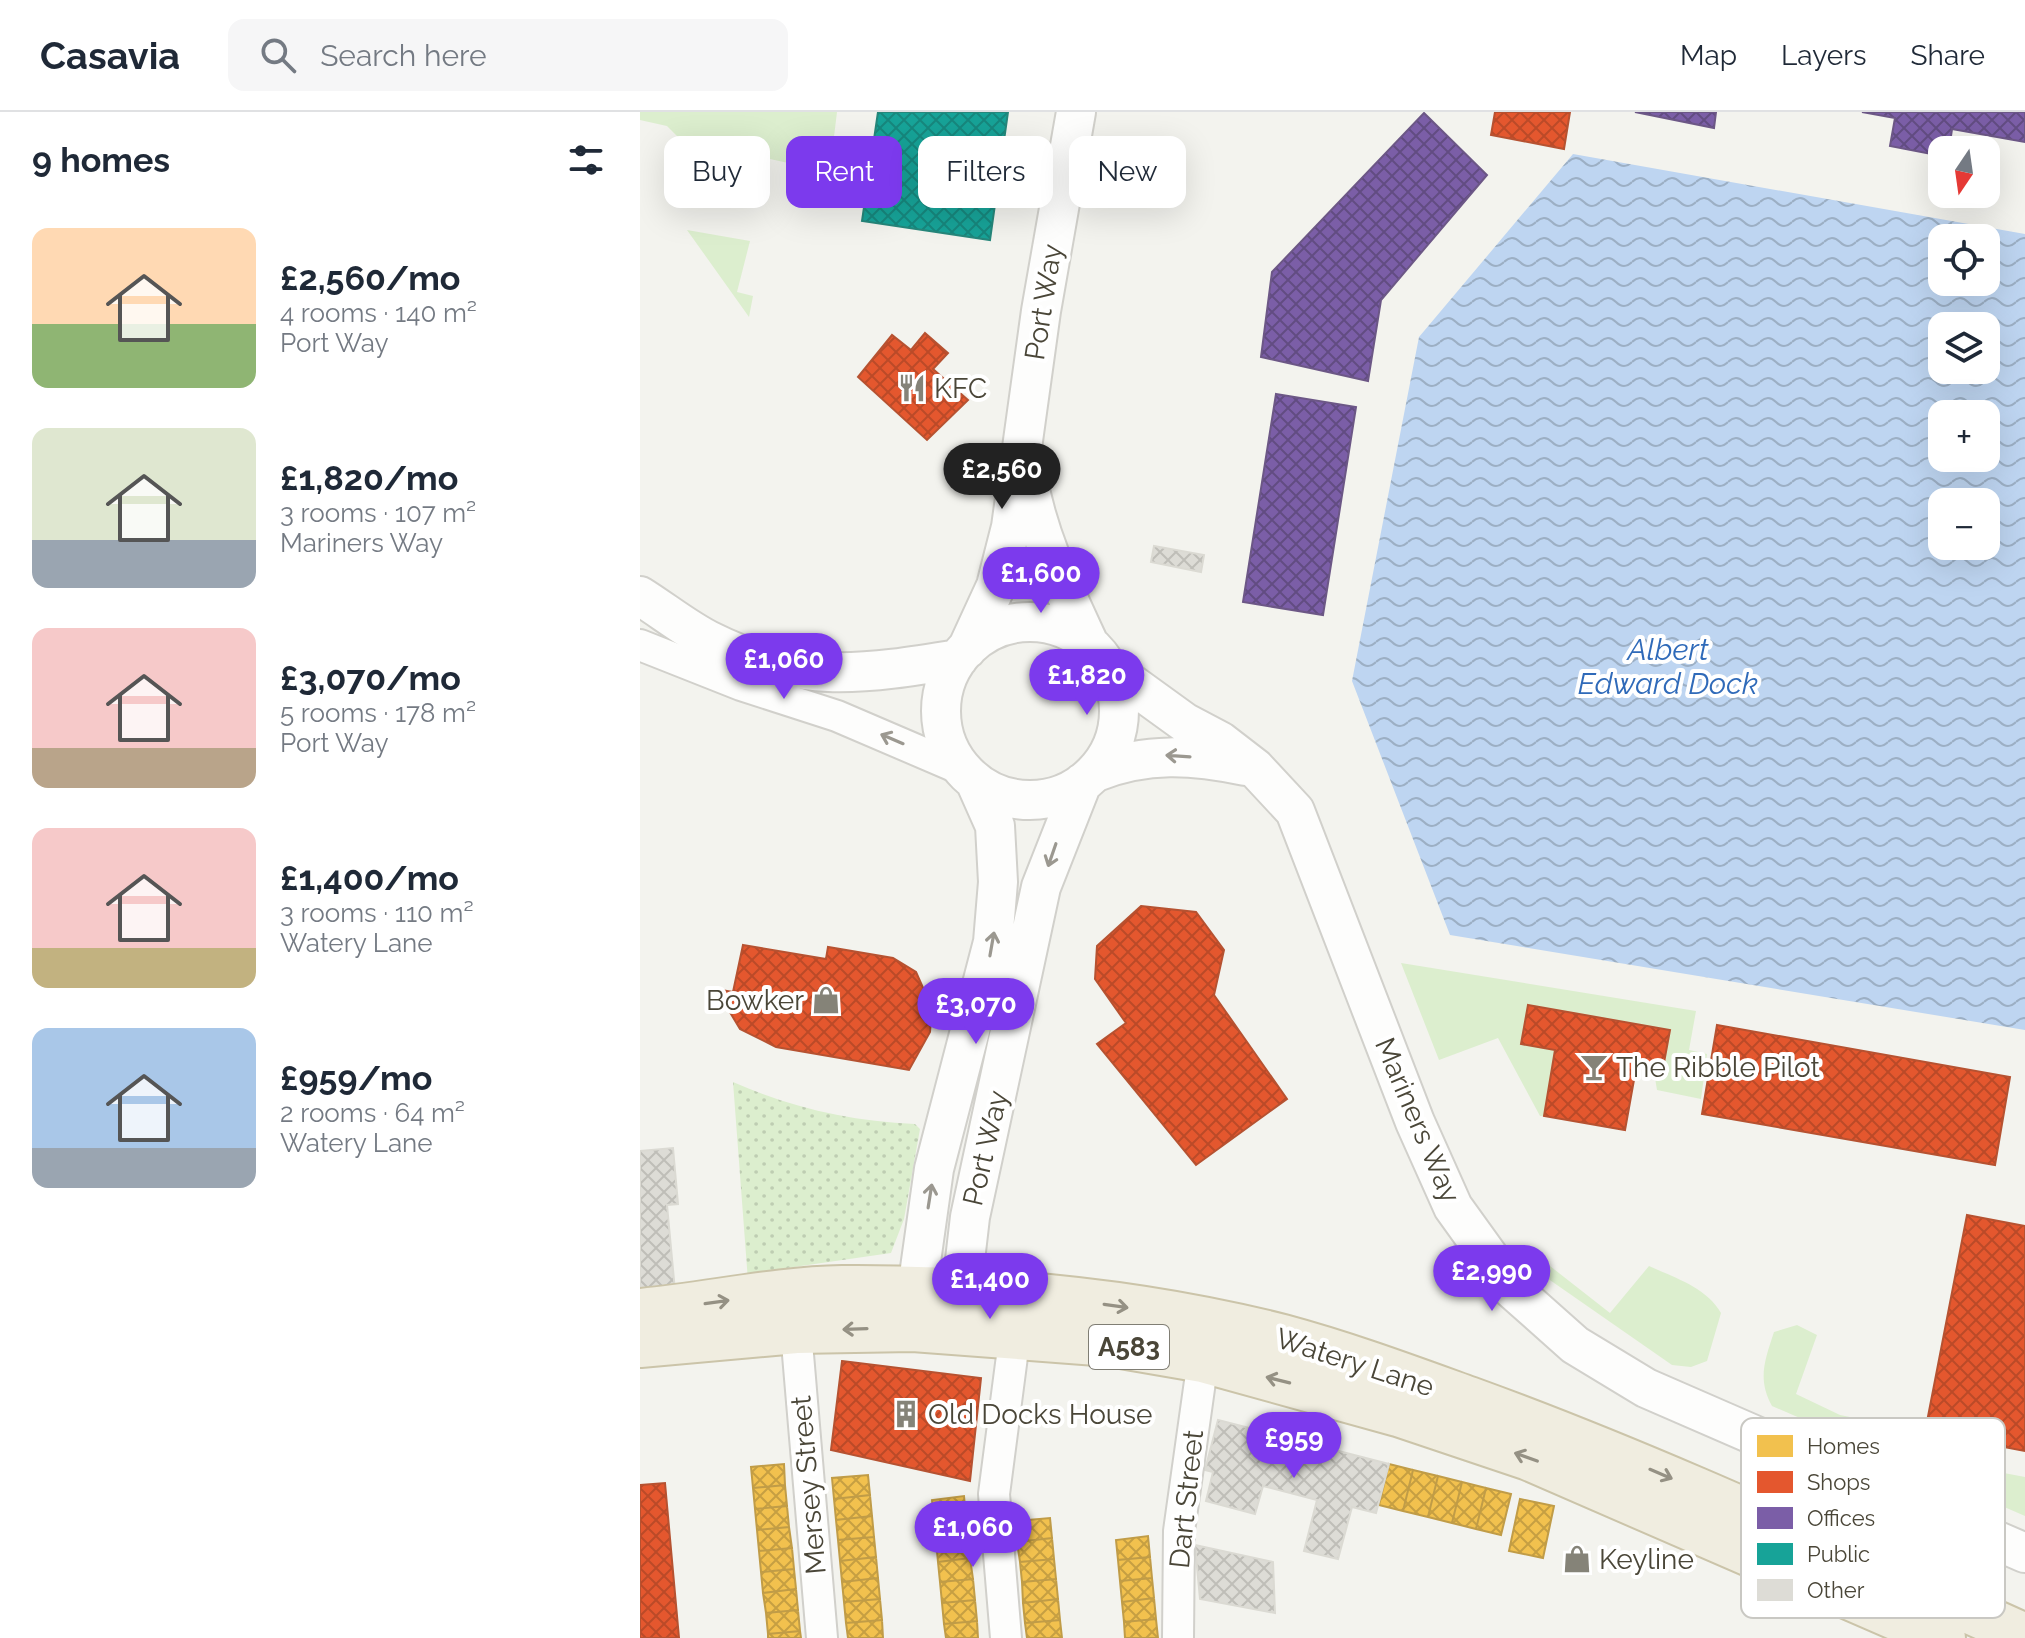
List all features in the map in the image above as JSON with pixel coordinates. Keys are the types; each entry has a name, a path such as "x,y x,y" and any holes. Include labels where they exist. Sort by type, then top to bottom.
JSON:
{"highway":[{"name":"Watery Lane","path":"640,1311 838,1288 914,1309 1017,1316 1196,1318 1283,1338 1369,1363 1590,1443 1741,1510"},
{"name":"Watery Lane","path":"640,1345 796,1331 914,1309"},
{"name":"Watery Lane","path":"1017,1316 1110,1344 1203,1360 1398,1414 1529,1458 1741,1550"},
{"name":"Watery Lane","path":"1897,1618 1943,1638"},
{"name":"Watery Lane","path":"1984,1618 2025,1636"}],"street":[{"name":"Port Way","path":"962,654 996,586 1011,527 1021,444 1076,112"},
{"name":"Port Way","path":"1021,444 1033,511 1050,560 1099,655"},
{"path":"640,596 710,642 778,669 827,674 877,672 962,654 1004,626 1033,622 1063,628 1099,655 1118,695 1118,726 1110,750 1089,777"},
{"path":"640,645 741,685 837,716 969,775 1001,795 1026,800 1052,797 1127,760 1173,754 1255,768"},
{"path":"962,654 945,685 941,710 944,735 969,775"},
{"name":"Mariners Way","path":"1099,655 1255,768 1295,811 1415,1122 1453,1207 1512,1289 1575,1345 1646,1388 1741,1429"},
{"name":"Port Way","path":"914,1309 934,1169 993,942 998,882 995,826 969,775"},
{"name":"Port Way","path":"959,1311 970,1217 1041,887 1089,777"},
{"path":"1006,1638 994,1494 1017,1316"},
{"name":"Mersey Street","path":"796,1331 822,1638"},
{"name":"Dart Street","path":"1178,1638 1179,1531 1203,1360"},
{"name":"Mariners Way","path":"2005,1544 2025,1553"}],"green space":[{"path":"640,112 837,112 834,136 786,136 786,162 770,159 770,136 677,136 667,126 640,120"},
{"path":"687,230 750,241 737,292 753,296 749,317"},
{"path":"1401,963 1696,1011 1689,1050 1707,1054 1701,1099 1657,1090 1653,1066 1663,1067 1670,1031 1528,1005 1521,1043 1555,1050 1544,1116 1540,1116 1498,1038 1439,1060"},
{"path":"733,1082 822,1112 915,1124 920,1129 904,1219 891,1253 787,1268 748,1281"},
{"path":"1541,1259 1610,1313 1649,1266 1698,1290 1721,1313 1707,1361 1691,1367 1672,1365 1534,1269"},
{"path":"1797,1325 1817,1335 1796,1394 1840,1415 1855,1418 1800,1418 1772,1406 1765,1387 1764,1369 1774,1332"},
{"path":"2005,1473 2025,1477 2025,1516 2005,1507"}],"water":[{"name":"Albert Edward Dock","path":"1573,154 1968,224 1928,224 1928,296 2000,296 2000,230 2025,234 2025,1030 1450,935 1352,681 1419,337"}],"building: Homes":[{"path":"784,1464 785,1485 753,1488 751,1467"},
{"path":"1389,1464 1413,1470 1403,1511 1379,1505"},
{"path":"1413,1470 1438,1476 1428,1517 1403,1511"},
{"path":"868,1475 870,1495 834,1499 832,1478"},
{"path":"1438,1476 1462,1482 1452,1523 1428,1517"},
{"path":"1462,1482 1486,1488 1476,1529 1452,1523"},
{"path":"785,1485 787,1506 755,1509 753,1488"},
{"path":"1486,1488 1511,1494 1501,1535 1476,1529"},
{"path":"870,1495 872,1516 836,1520 834,1499"},
{"path":"964,1496 966,1517 934,1520 932,1500"},
{"path":"1520,1499 1554,1506 1543,1558 1509,1551"},
{"path":"787,1506 789,1527 757,1530 755,1509"},
{"path":"872,1516 874,1537 838,1540 836,1520"},
{"path":"966,1517 968,1538 936,1541 934,1520"},
{"path":"1050,1518 1052,1538 1017,1542 1016,1521"},
{"path":"789,1527 792,1548 759,1551 757,1530"},
{"path":"1148,1536 1150,1557 1118,1560 1116,1540"},
{"path":"874,1537 876,1557 840,1561 838,1540"},
{"path":"968,1538 970,1558 938,1562 936,1541"},
{"path":"1052,1538 1054,1559 1020,1562 1017,1542"},
{"path":"792,1548 794,1569 761,1572 759,1551"},
{"path":"876,1557 878,1578 842,1582 840,1561"},
{"path":"1150,1557 1152,1578 1120,1581 1118,1560"},
{"path":"970,1558 973,1579 940,1582 938,1562"},
{"path":"1054,1559 1056,1579 1022,1582 1020,1562"},
{"path":"794,1569 796,1589 763,1593 761,1572"},
{"path":"878,1578 880,1599 844,1602 842,1582"},
{"path":"1152,1578 1154,1598 1122,1602 1120,1581"},
{"path":"973,1579 975,1600 942,1603 940,1582"},
{"path":"1056,1579 1058,1599 1023,1603 1022,1582"},
{"path":"796,1589 798,1610 766,1613 763,1593"},
{"path":"1154,1598 1156,1619 1124,1622 1122,1602"},
{"path":"880,1599 882,1620 846,1623 844,1602"},
{"path":"1058,1599 1060,1620 1025,1623 1023,1603"},
{"path":"975,1600 977,1621 944,1624 942,1603"},
{"path":"798,1610 800,1631 768,1634 766,1613"},
{"path":"1156,1619 1158,1638 1125,1638 1124,1622"},
{"path":"882,1620 883,1638 848,1638 846,1623"},
{"path":"1060,1620 1062,1638 1027,1638 1025,1623"},
{"path":"977,1621 978,1638 946,1638 944,1624"},
{"path":"800,1631 801,1638 768,1638 768,1634"}],"building: Shops":[{"path":"1495,112 1570,112 1564,149 1491,135"},
{"name":"KFC","path":"925,333 948,353 933,369 968,400 927,440 858,377 892,335 911,350"},
{"path":"1141,906 1196,912 1224,950 1214,995 1287,1099 1196,1165 1097,1044 1126,1023 1095,979 1097,946"},
{"name":"Bowker","path":"743,945 826,959 828,947 893,958 916,972 932,1008 930,1032 909,1070 776,1047 740,1029 716,989 733,992"},
{"name":"The Ribble Pilot","path":"1528,1005 1670,1030 1663,1068 1637,1063 1625,1130 1544,1116 1555,1050 1521,1044"},
{"path":"1717,1025 2010,1077 1995,1165 1702,1114"},
{"path":"1967,1215 2025,1226 2025,1451 2005,1447 2005,1418 1928,1418"},
{"name":"Old Docks House","path":"842,1361 981,1378 970,1481 831,1450"},
{"path":"665,1483 679,1638 640,1638 640,1485"}],"building: Offices":[{"path":"1635,112 1716,112 1714,128"},
{"path":"1862,112 2025,112 2025,142 1952,129 1951,136 1928,136 1928,153 1890,146 1895,118"},
{"path":"1424,113 1487,175 1381,300 1368,381 1261,357 1272,272"},
{"path":"1276,394 1356,407 1323,615 1243,602"}],"building: Public":[{"path":"878,112 1008,112 1005,136 918,136 918,208 994,208 990,240 862,221 864,208 902,208 902,136 874,136"}],"building: Other":[{"path":"1154,546 1204,555 1201,572 1151,562"},
{"path":"673,1148 678,1204 667,1205 675,1291 640,1294 640,1151"},
{"path":"1218,1420 1389,1464 1376,1513 1352,1507 1338,1559 1304,1551 1317,1500 1263,1486 1255,1514 1206,1501 1213,1472 1205,1470"},
{"path":"1195,1545 1273,1562 1275,1613 1200,1599"}],"place":[{"name":"KFC","path":"912,388"},
{"name":"Bowker","path":"826,1000"},
{"name":"The Ribble Pilot","path":"1594,1067"},
{"name":"Old Docks House","path":"906,1414"},
{"name":"Keyline","path":"1577,1559"}]}
